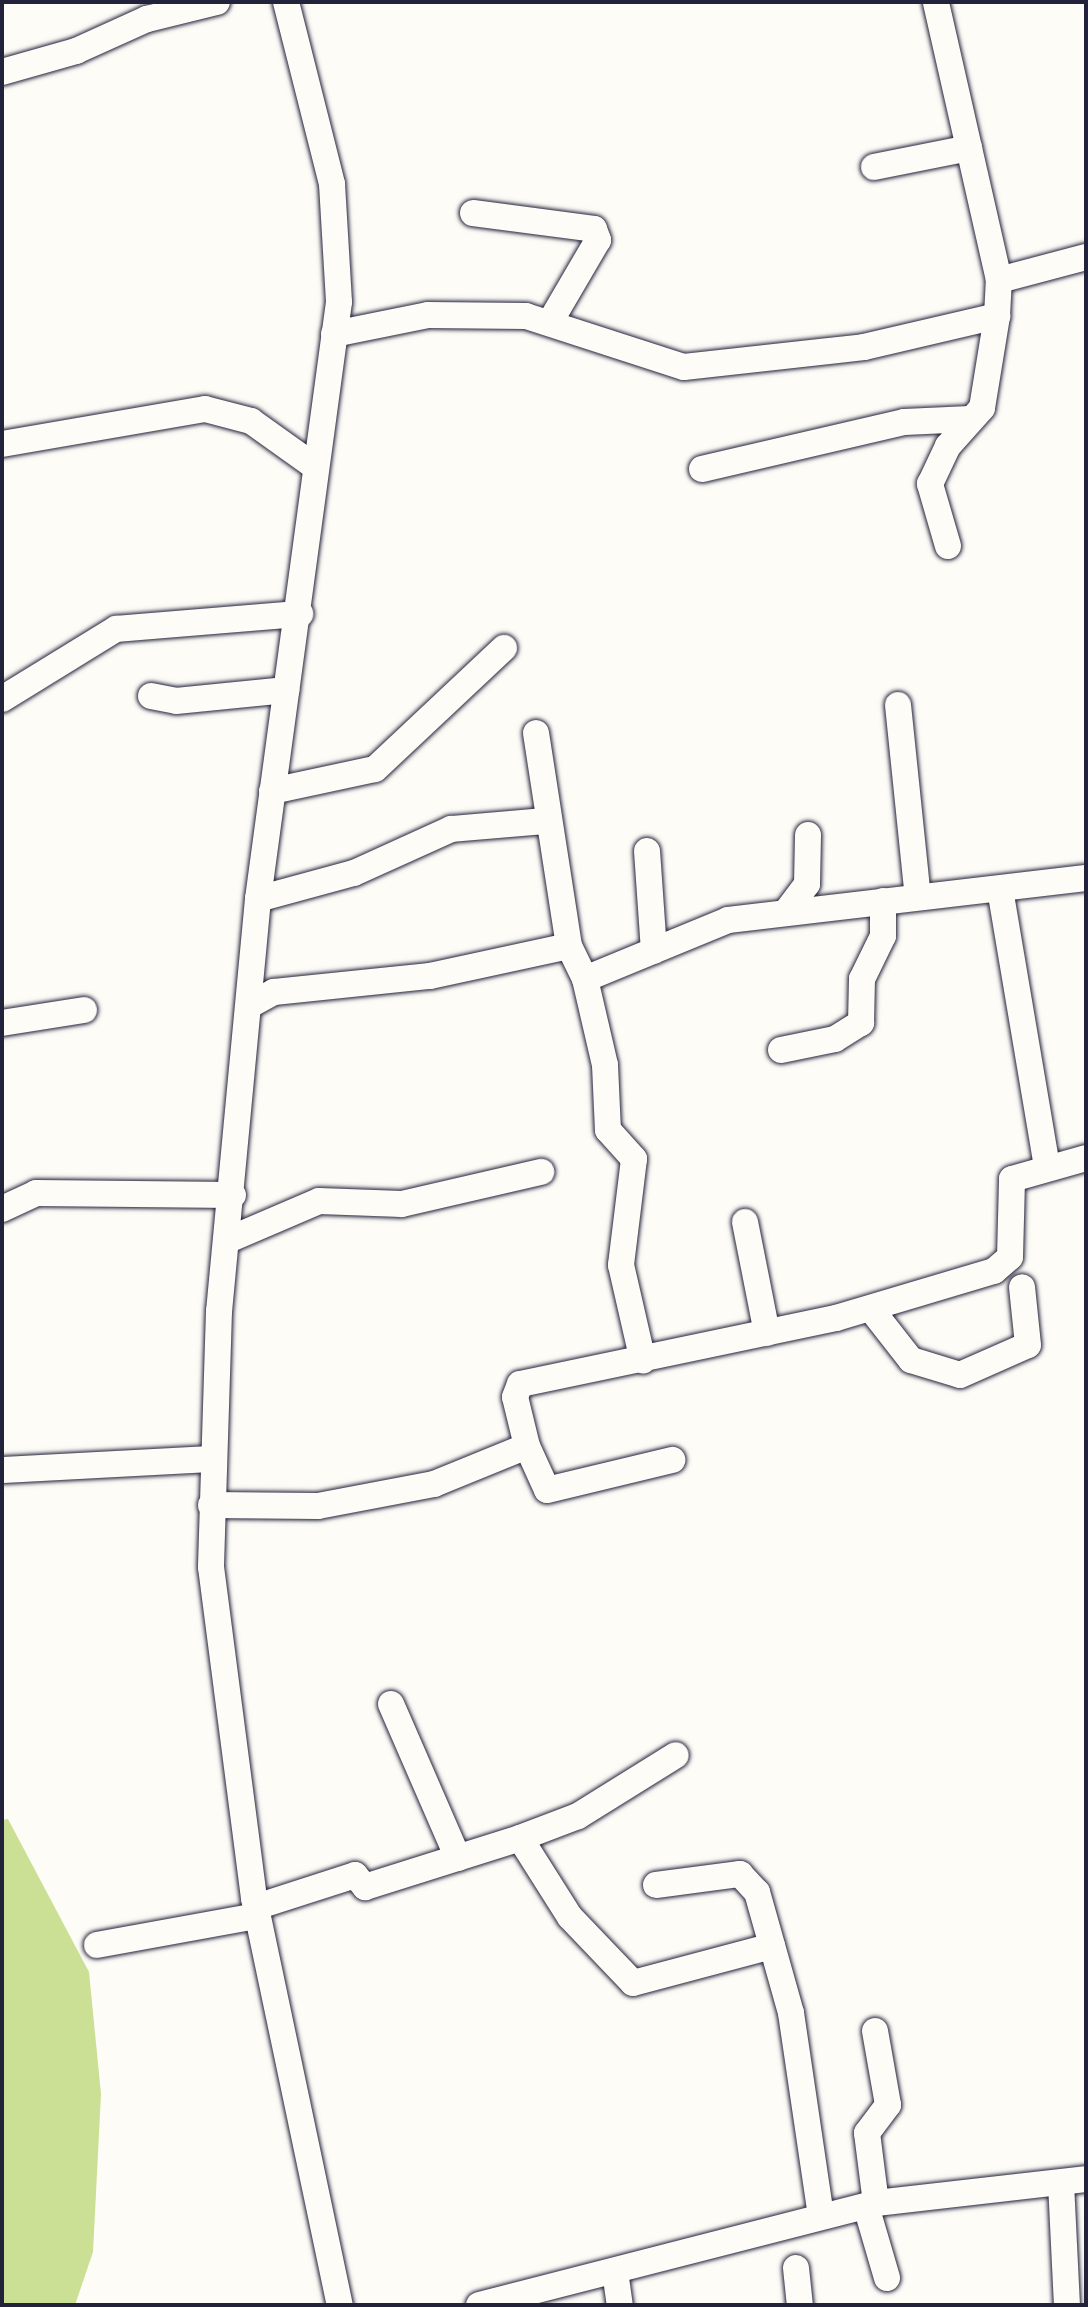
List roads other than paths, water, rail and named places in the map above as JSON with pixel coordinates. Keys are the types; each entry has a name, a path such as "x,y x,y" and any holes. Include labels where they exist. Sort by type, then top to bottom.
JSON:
{"street":[{"path":"2,72 76,51 147,19 217,2"},
{"path":"286,2 332,184 334,334 314,466 300,614 286,690 258,899 252,1004 228,1240 212,1459 211,1567 257,1911 340,2305"},
{"path":"936,2 999,280 991,383 930,484 948,546"},
{"path":"874,167 969,148"},
{"path":"473,213 594,229 598,240 550,322"},
{"path":"999,280 1086,257"},
{"path":"334,334 428,315 550,322 684,367 864,347 997,316"},
{"path":"2,444 205,409 251,421 314,466"},
{"path":"702,469 904,422 970,419"},
{"path":"2,699 116,629 300,614"},
{"path":"272,791 375,769 504,648"},
{"path":"151,696 176,701 286,690"},
{"path":"898,705 918,897"},
{"path":"536,733 544,821 569,946 585,979 605,1065 608,1130 634,1159 621,1265 643,1361"},
{"path":"258,899 354,873 451,829 544,821"},
{"path":"786,912 807,884 808,835"},
{"path":"647,851 654,951"},
{"path":"585,979 728,920 1086,878"},
{"path":"1000,889 1047,1167"},
{"path":"781,1050 835,1039 861,1023 862,979 883,936 883,901"},
{"path":"252,1004 274,992 430,976 569,946"},
{"path":"2,1023 84,1010"},
{"path":"672,1460 547,1490 527,1446 515,1397 520,1384 643,1361 871,1309 1005,1264 1012,1179 1086,1158"},
{"path":"228,1240 319,1201 402,1204 541,1172"},
{"path":"2,1209 36,1193 233,1195"},
{"path":"745,1222 767,1333"},
{"path":"871,1309 911,1360 960,1375 1028,1345 1022,1287"},
{"path":"211,1505 302,1507 413,1490 527,1446"},
{"path":"2,1470 212,1459"},
{"path":"391,1704 458,1858"},
{"path":"97,1945 257,1911 352,1875 365,1887 520,1838 578,1816 676,1755"},
{"path":"520,1838 570,1917 633,1983 772,1946"},
{"path":"656,1885 750,1879 772,1946 801,2068 821,2215"},
{"path":"875,2031 888,2105 867,2133 871,2205 887,2278"},
{"path":"479,2305 821,2215 871,2205 1073,2181 1067,2305"},
{"path":"796,2268 800,2305"},
{"path":"615,2271 620,2305"}]}
